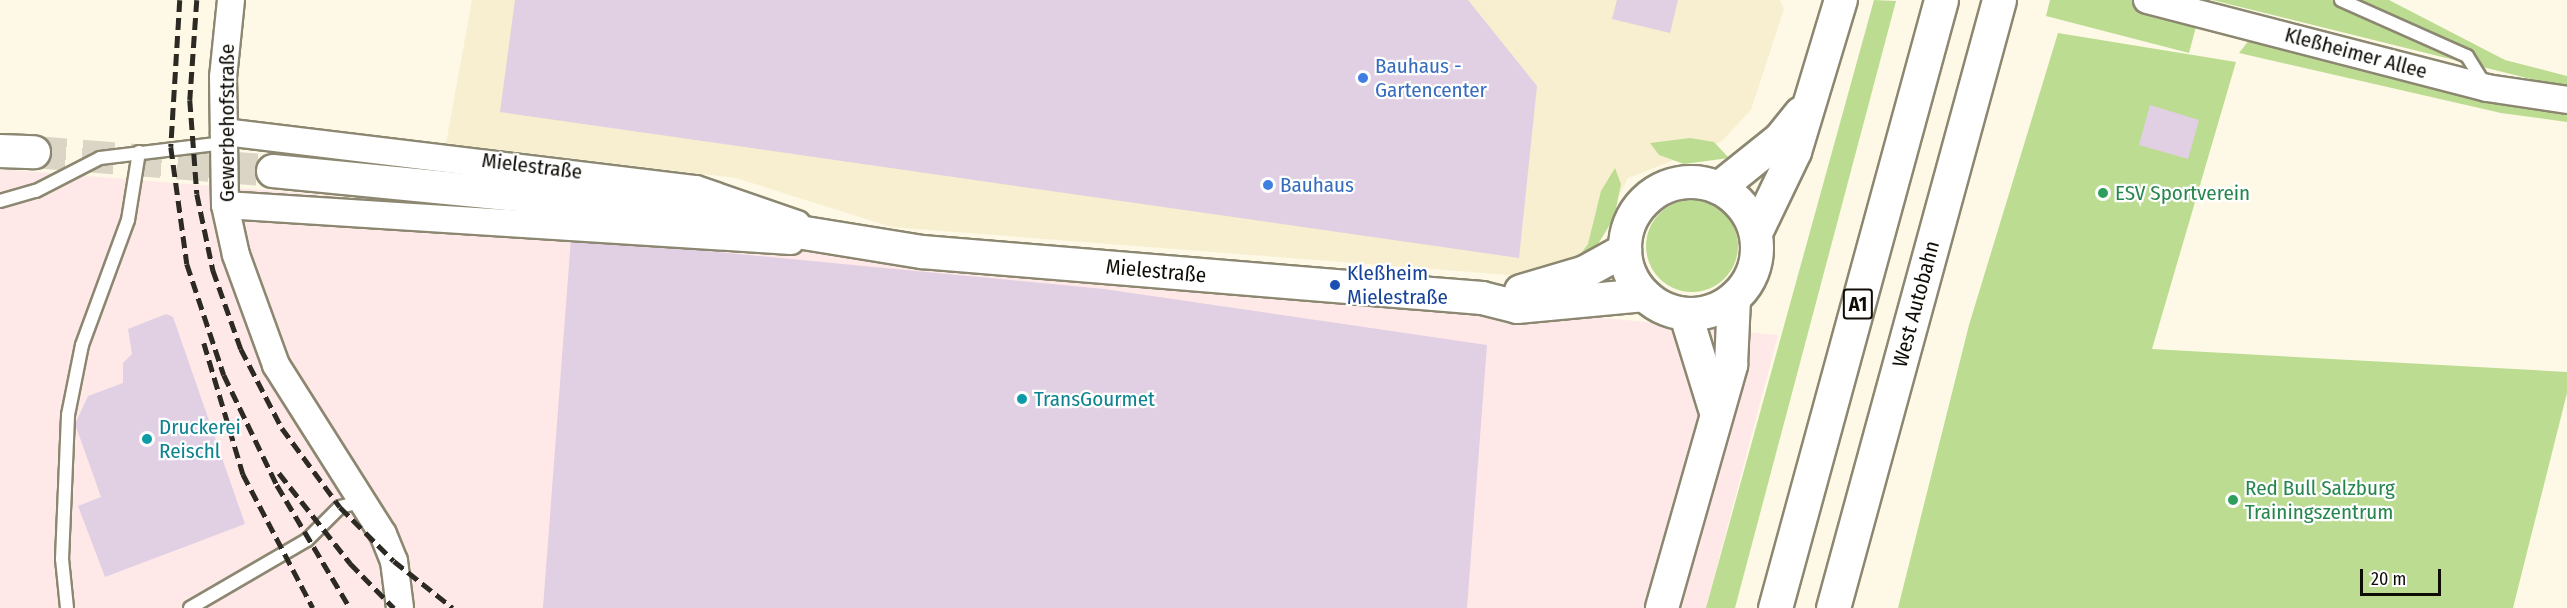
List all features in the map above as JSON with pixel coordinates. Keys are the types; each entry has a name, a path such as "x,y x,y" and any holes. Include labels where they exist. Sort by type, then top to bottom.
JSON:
{"highway":[{"name":"A1","path":"1775,608 1941,0"},
{"name":"West Autobahn","path":"1833,608 1999,0"}],"street":[{"name":"Gewerbehofstraße","path":"231,0 224,138 225,205 251,302 276,365 394,561 400,608"},
{"path":"1756,233 1736,199 1719,188 1686,182 1655,193 1632,218 1625,250 1634,282 1644,295 1686,315 1703,314 1734,299 1754,269 1756,233 1795,152 1804,110 1840,0"},
{"name":"Kleßheimer Allee","path":"2147,0 2487,88 2567,100"},
{"path":"1719,188 1780,139 1804,110"},
{"name":"Mielestraße","path":"224,138 696,189 830,239"},
{"path":"0,151 34,152"},
{"name":"Mielestraße","path":"273,171 650,208 830,239 922,252 1482,298 1517,307 1644,295"},
{"name":"Mielestraße","path":"225,205 760,242 830,239"},
{"name":"Mielestraße","path":"1482,298 1547,286 1625,250"},
{"path":"1662,608 1715,409 1731,364 1734,299"},
{"path":"1686,315 1715,409"}],"lane":[{"path":"2341,0 2466,56 2487,88"},
{"path":"0,201 36,191 86,162 224,138"},
{"path":"67,608 62,559 68,415 82,345 128,220 140,152"},
{"path":"190,608 299,546 340,507 360,502"}],"shaded area":[{"name":"Bauhaus","path":"472,0 1780,0 1784,9 1751,110 1721,142 1628,178 1589,255 1535,277 891,227 736,178 446,143"},
{"path":"0,169 500,209 1778,335 1706,608 0,608"}],"green space":[{"path":"1874,0 1896,1 1735,608 1706,608"},
{"path":"2050,0 2203,0 2189,53 2046,16"},
{"path":"2212,0 2389,0 2505,60 2567,76 2567,88"},
{"name":"Red Bull Salzburg Trainingszentrum","path":"2058,33 2236,62 2152,349 2567,372 2567,393 2513,608 1898,608 1969,325"},
{"path":"2250,39 2506,103 2567,113 2567,122 2501,113 2239,53"},
{"path":"1690,138 1714,142 1729,158 1684,164 1659,155 1650,143"},
{"path":"1615,168 1621,184 1614,218 1598,244 1577,259 1588,244 1601,191"},
{"path":"1692,200 1710,203 1725,213 1735,228 1738,246 1735,264 1725,279 1710,289 1692,292 1674,289 1659,279 1649,264 1646,246 1649,228 1659,213 1674,203"}],"building":[{"name":"Bauhaus","path":"515,0 1468,0 1537,86 1519,258 500,112"},
{"path":"1617,0 1678,0 1670,33 1612,19"},
{"path":"2150,105 2199,120 2188,159 2139,145"},
{"name":"TransGourmet","path":"571,238 1104,289 1487,345 1467,608 543,608"},
{"name":"Druckerei Reischl","path":"166,314 173,317 245,524 105,577 78,506 101,497 75,424 88,396 123,383 123,363 132,354 128,329"}],"tunnel":[{"path":"34,152 273,171"}],"railway":[{"path":"180,0 171,147 187,264 224,375 277,485 350,608"},
{"path":"197,0 190,100 197,194 213,270 241,349 282,428 340,507 394,561 453,608"},
{"path":"204,343 243,474 313,608"},
{"path":"279,473 350,563 394,608"}],"place":[{"name":"Bauhaus - Gartencenter","path":"1363,78"},
{"name":"Bauhaus","path":"1268,185"},
{"name":"ESV Sportverein","path":"2103,193"},
{"name":"Kleßheim Mielestraße","path":"1335,285"},
{"name":"TransGourmet","path":"1022,399"},
{"name":"Druckerei Reischl","path":"147,439"},
{"name":"Red Bull Salzburg Trainingszentrum","path":"2233,500"}]}
